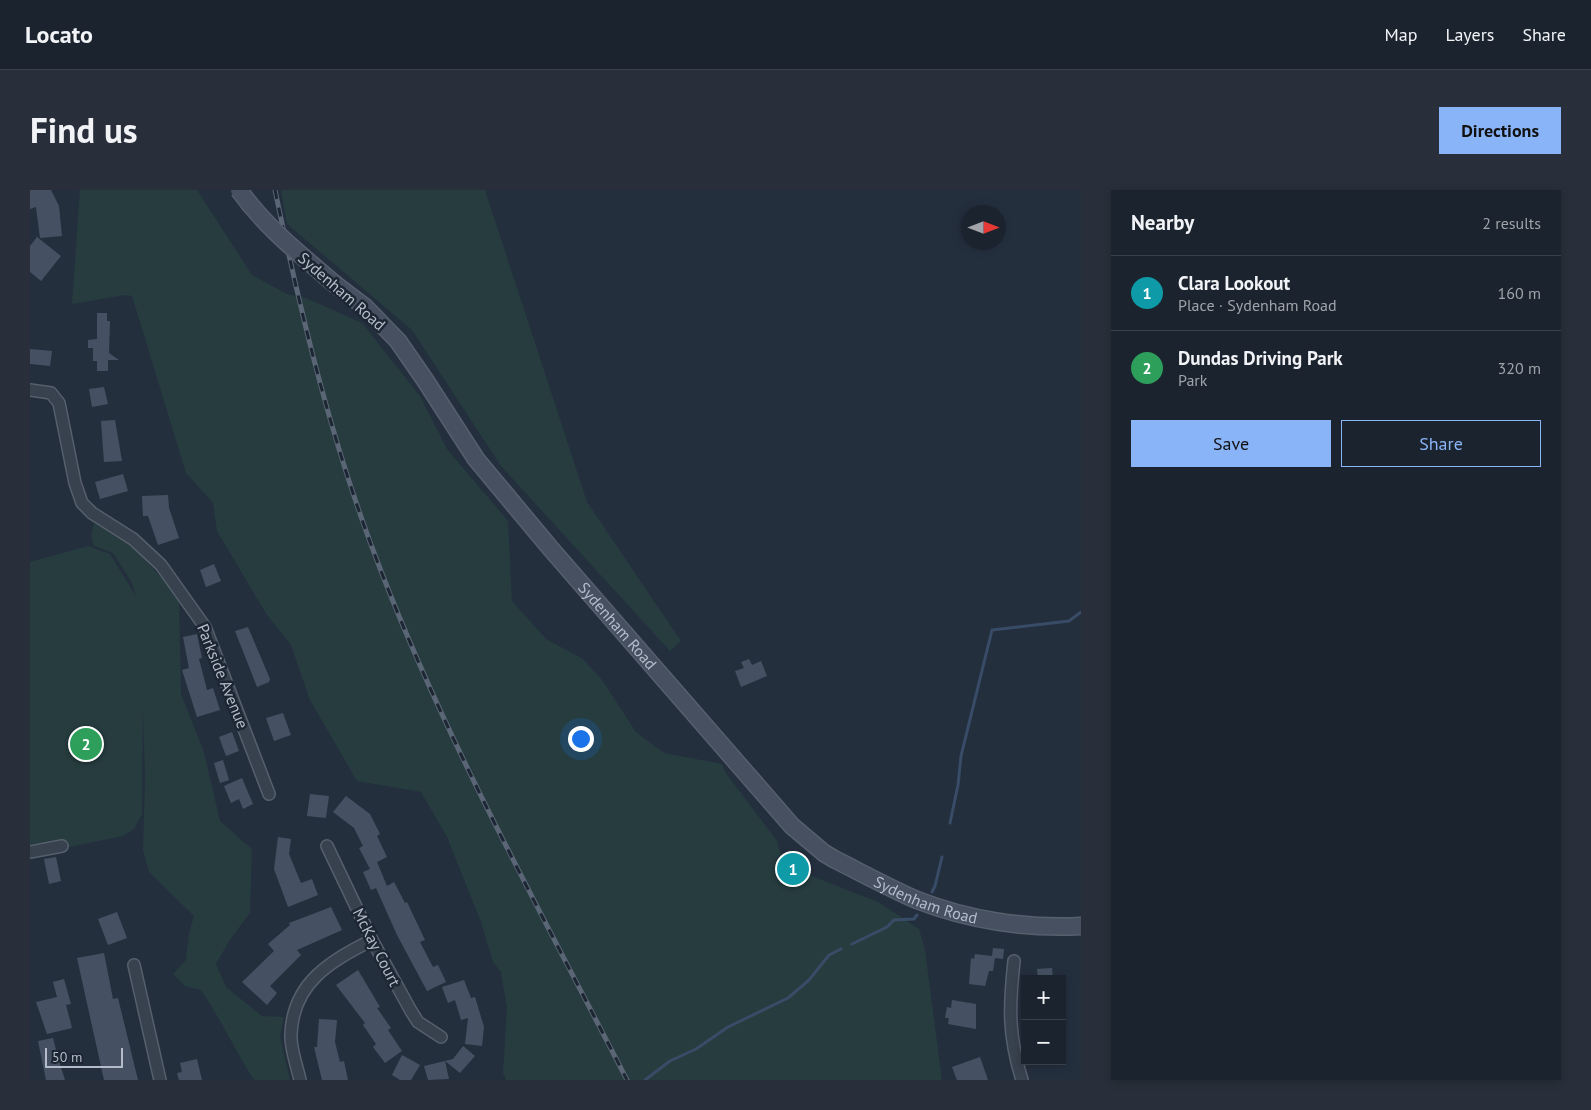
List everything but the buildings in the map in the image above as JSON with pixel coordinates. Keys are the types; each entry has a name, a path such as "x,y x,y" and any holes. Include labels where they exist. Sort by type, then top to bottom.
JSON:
{"main road":[{"name":"Sydenham Road","path":"240,190 254,211 275,233 365,307 398,341 426,380 476,459 551,549 792,826 834,859 916,899 946,910 1029,926 1081,926"}],"street":[{"name":"Parkside Avenue","path":"30,390 51,393 59,403 75,483 82,504 92,513 133,540 161,565 205,626 268,794"},
{"path":"30,852 62,846"},
{"name":"McKay Court","path":"327,846 372,940 418,1022 441,1037"},
{"path":"300,1080 291,1035 297,1002 313,977 337,958 372,940"},
{"path":"1014,961 1010,1000 1011,1034 1022,1080"},
{"path":"134,965 160,1080"}],"green space":[{"path":"80,190 197,190 252,275 287,294 306,298 362,323 420,396 447,449 508,521 512,601 546,639 583,659 602,680 636,732 664,753 722,764 725,772 777,841 784,865 878,902 919,929 925,950 942,1080 506,1080 503,1073 507,1008 501,972 493,962 481,922 447,837 421,792 357,781 310,700 291,645 267,615 217,531 213,503 186,473 132,296 125,295 72,304"},
{"path":"281,190 485,190 587,502 681,641 670,651 501,466 412,330 287,224"},
{"path":"94,523 132,546 179,596 181,694 204,752 220,821 252,849 250,913 229,941 216,964 226,987 262,1016 284,1017 280,1036 290,1080 254,1080 201,990 185,986 173,974 186,960 189,933 194,916 149,872 143,850 145,778 143,710 142,814 134,829 123,836 30,855 30,562 88,546 110,554 136,596 132,583 113,553 94,546 91,535"}],"waterway":[{"path":"950,823 958,785 961,756 992,630 1069,621 1081,612"},
{"path":"932,892 942,857"},
{"path":"852,944 887,927 894,920 914,919 917,915"},
{"path":"645,1080 670,1061 696,1049 728,1027 788,998 809,980 829,955 841,949"}],"railway":[{"path":"275,190 296,287 333,431 381,571 407,636 466,765 529,892 627,1080"}],"place":[{"name":"Dundas Driving Park","path":"86,744"},
{"name":"Clara Lookout","path":"793,869"}]}
